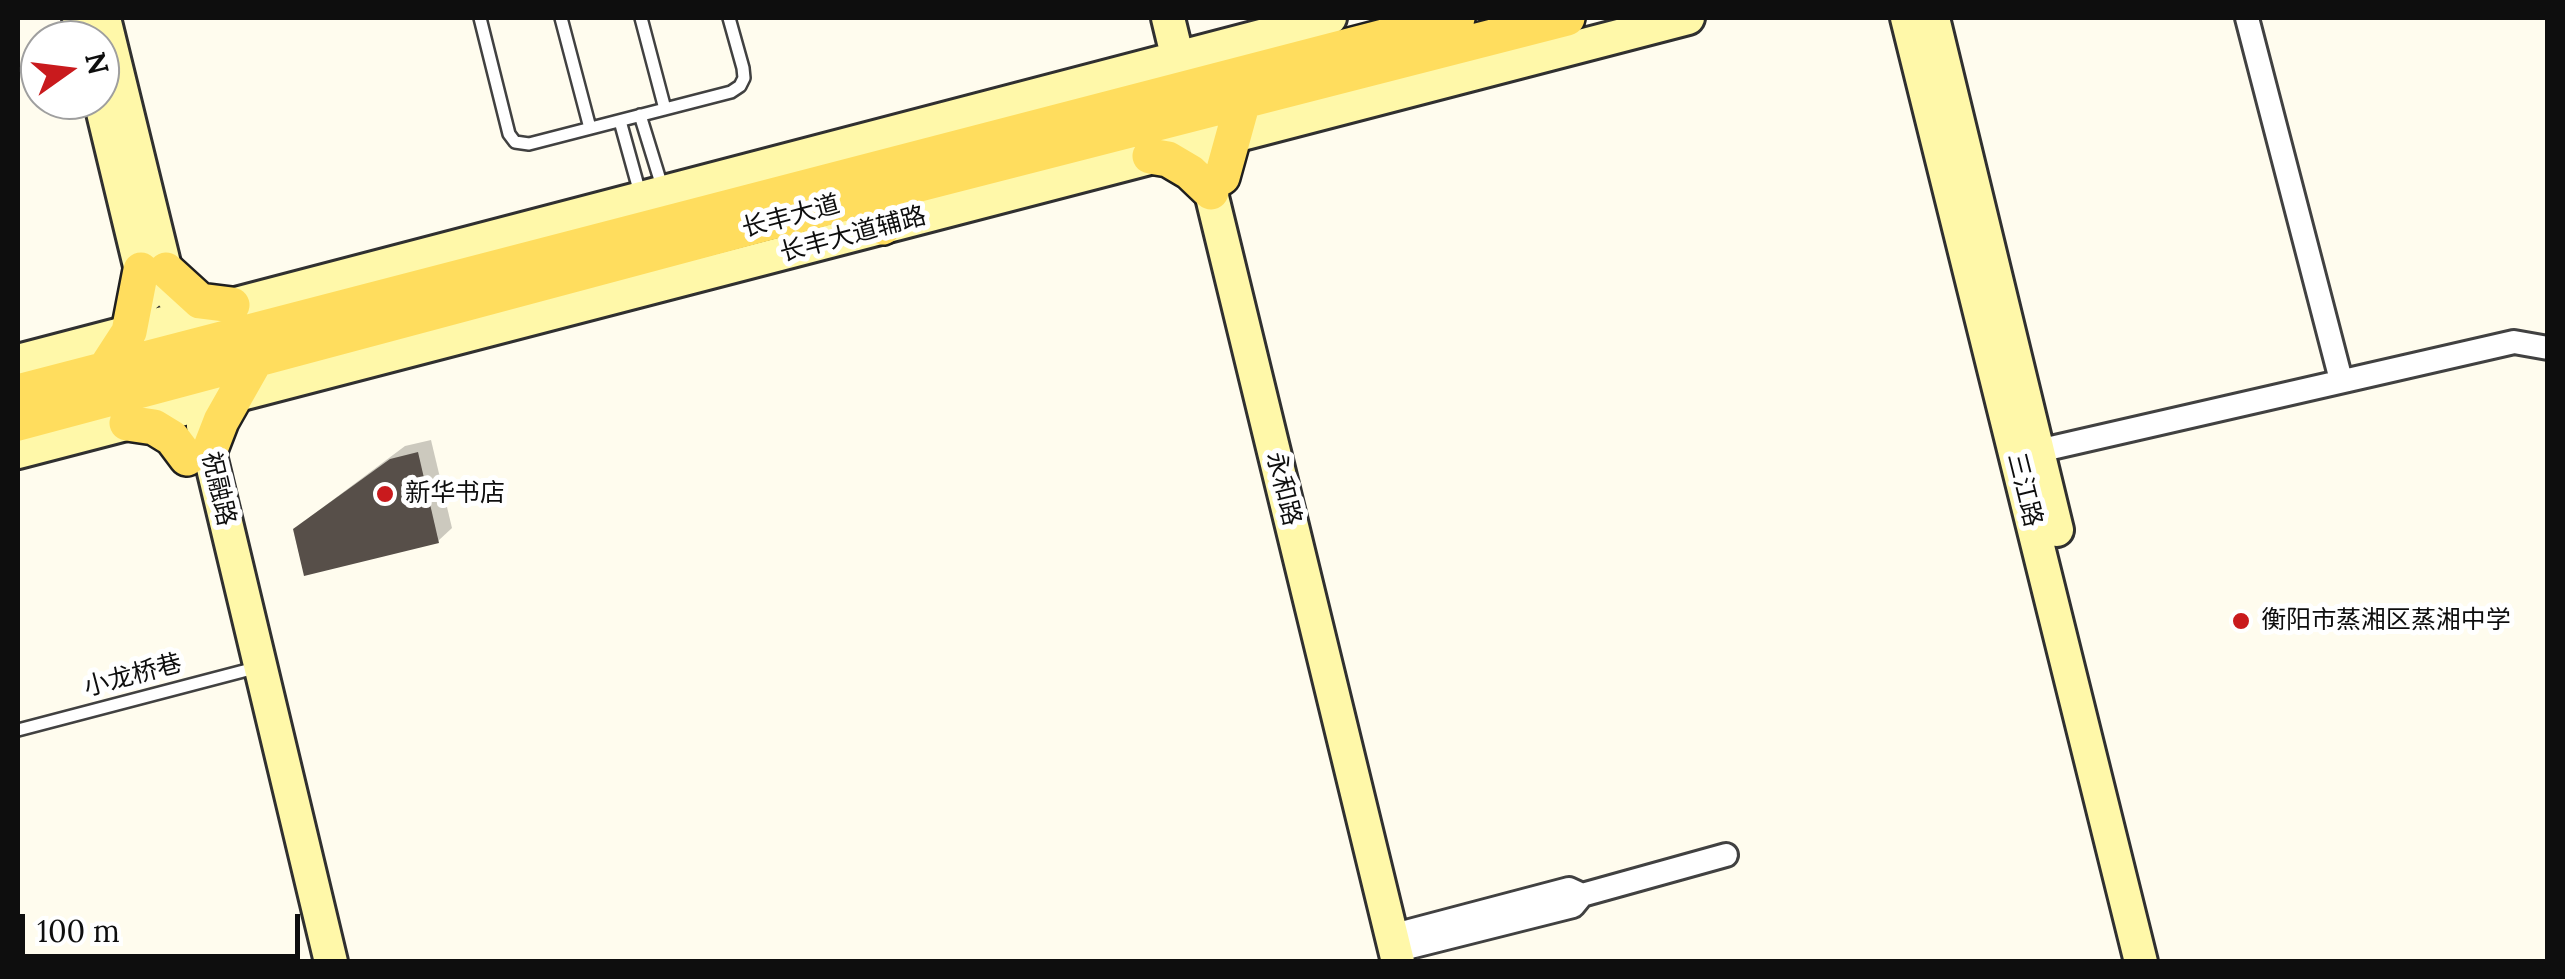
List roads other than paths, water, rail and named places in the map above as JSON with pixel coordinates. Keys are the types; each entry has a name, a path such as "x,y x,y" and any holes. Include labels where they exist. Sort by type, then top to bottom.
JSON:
{"main road":[{"name":"祝融路","path":"104,18 171,362 331,962"},
{"path":"1168,18 1204,102"},
{"path":"1184,18 1204,102 1216,184"},
{"name":"长丰大道辅路","path":"18,361 171,362 236,395 879,211 1150,156 1204,102 1330,18"},
{"name":"长丰大道","path":"18,392 104,370 171,362 255,360 661,222 879,211 1458,18"},
{"name":"长丰大道","path":"18,423 171,362 661,222 1567,18"},
{"name":"长丰大道辅路","path":"1204,102 1688,18"},
{"name":"三江路","path":"1908,18 2140,962"},
{"name":"三江路","path":"1932,18 2162,962"},
{"name":"祝融路","path":"106,120 153,270"},
{"path":"1150,156 1168,159 1216,184"},
{"name":"永和路","path":"1216,184 1404,949"},
{"name":"长丰大道辅路","path":"18,452 127,424 171,362 232,305 661,222"},
{"path":"153,270 200,301 232,305"},
{"path":"153,270 171,362"},
{"path":"127,424 154,428 198,455 255,360"},
{"name":"祝融路","path":"250,669 311,962"}],"street":[{"path":"2247,18 2341,380"},
{"path":"2038,451 2514,342 2548,348"},
{"path":"1404,949 1573,906 1582,895 1726,855"}],"lane":[{"path":"480,18 509,134 516,142 529,144 731,92 744,78 729,18"},
{"path":"561,18 590,128"},
{"path":"641,18 664,109"},
{"path":"640,115 660,180 661,222"},
{"path":"620,120 638,186 661,222"},
{"name":"小龙桥巷","path":"18,730 250,669"}],"place":[{"name":"新华书店","path":"385,494"},
{"name":"衡阳市蒸湘区蒸湘中学","path":"2241,621"}]}
